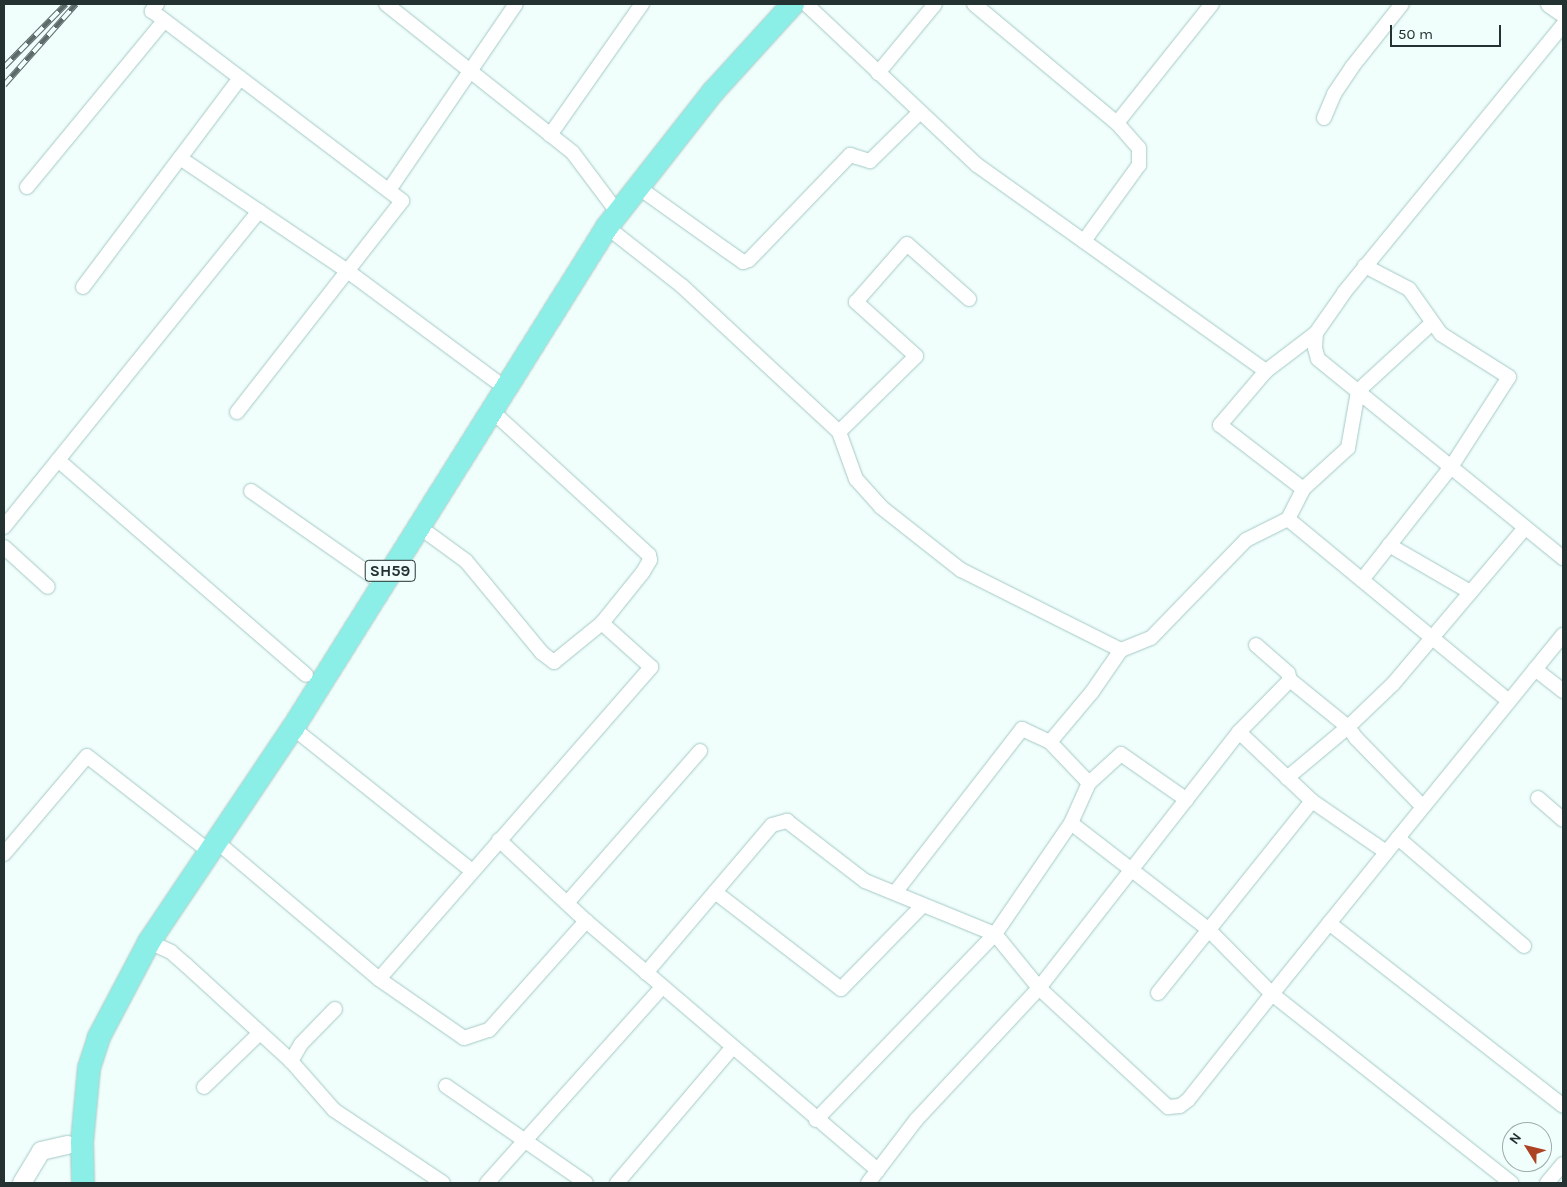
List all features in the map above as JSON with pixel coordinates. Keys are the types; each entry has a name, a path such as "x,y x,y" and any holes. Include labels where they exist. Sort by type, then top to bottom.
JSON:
{"main road":[{"path":"612,214 736,41 774,4"},
{"name":"SH59","path":"83,1183 82,1142 89,1068 100,1037 149,942 210,844 293,728 491,410 500,384 612,214 638,187 713,92 794,4"},
{"path":"70,1183 68,1145 73,1073 86,1036 139,937 210,844 374,577 500,384"}],"street":[{"path":"157,4 152,11 402,201 349,272 237,412"},
{"path":"386,4 573,153 612,214 682,286 839,432 856,479 881,507 961,570 1121,650"},
{"path":"389,190 516,4"},
{"path":"550,135 642,4"},
{"path":"806,4 977,165 1266,371"},
{"path":"878,73 935,4"},
{"path":"974,4 1117,123 1138,148 1139,165 1084,241"},
{"path":"1117,123 1212,4"},
{"path":"1324,118 1334,94 1352,67 1402,4"},
{"path":"27,188 164,20"},
{"path":"1303,489 1220,425 1266,371 1316,333 1365,266 1563,25"},
{"path":"83,287 240,78"},
{"path":"638,187 743,262 749,260 850,154 870,161 920,112"},
{"path":"180,158 349,272 500,384"},
{"path":"4,527 259,211"},
{"path":"839,432 916,356 856,302 907,244 969,299"},
{"path":"1362,580 1451,467 1509,377 1441,334 1410,289 1365,266"},
{"path":"1050,742 1092,692 1121,650 1151,638 1246,540 1288,519 1303,489 1348,448 1358,391 1432,323"},
{"path":"1316,333 1318,359 1563,558"},
{"path":"418,526 466,561 542,653 554,662 602,623 643,572 650,560 649,555 491,410"},
{"path":"58,460 306,675"},
{"path":"252,492 374,577"},
{"path":"1288,519 1509,701"},
{"path":"1287,778 1348,727 1393,684 1431,636 1525,528"},
{"path":"1390,546 1470,592"},
{"path":"4,547 48,587"},
{"path":"380,979 650,667 602,623"},
{"path":"646,973 772,825 787,821 865,881 995,934 1039,988 1168,1107 1180,1106 1188,1100 1329,922 1563,635"},
{"path":"1256,645 1288,673 1290,680 1348,727 1356,738 1423,807"},
{"path":"1535,669 1563,691"},
{"path":"868,1183 916,1120 1039,988 1134,869 1239,732 1290,680"},
{"path":"293,728 472,871"},
{"path":"895,893 1022,730 1050,742 1089,783"},
{"path":"1239,732 1312,801 1386,852"},
{"path":"567,903 700,751"},
{"path":"816,1120 995,934 1072,823 1089,783 1122,754 1187,800"},
{"path":"4,854 9,839 87,756 210,844 380,979 464,1038 489,1030 586,921"},
{"path":"1538,798 1563,820"},
{"path":"1158,993 1207,928 1312,801"},
{"path":"1072,823 1134,869 1207,928 1272,994 1511,1183"},
{"path":"1398,838 1524,946"},
{"path":"499,840 662,988 816,1120 878,1170"},
{"path":"715,892 841,989 923,905"},
{"path":"1329,922 1563,1106"},
{"path":"149,942 186,965 290,1061 334,1110 443,1183"},
{"path":"487,1183 662,988"},
{"path":"290,1061 301,1044 335,1009"},
{"path":"204,1087 260,1033"},
{"path":"617,1183 732,1048"},
{"path":"446,1086 586,1183"},
{"path":"22,1183 41,1151 68,1145"},
{"path":"1547,1183 1563,1164"}],"railway":[{"path":"4,67 66,4"},
{"path":"4,85 76,4"}]}
